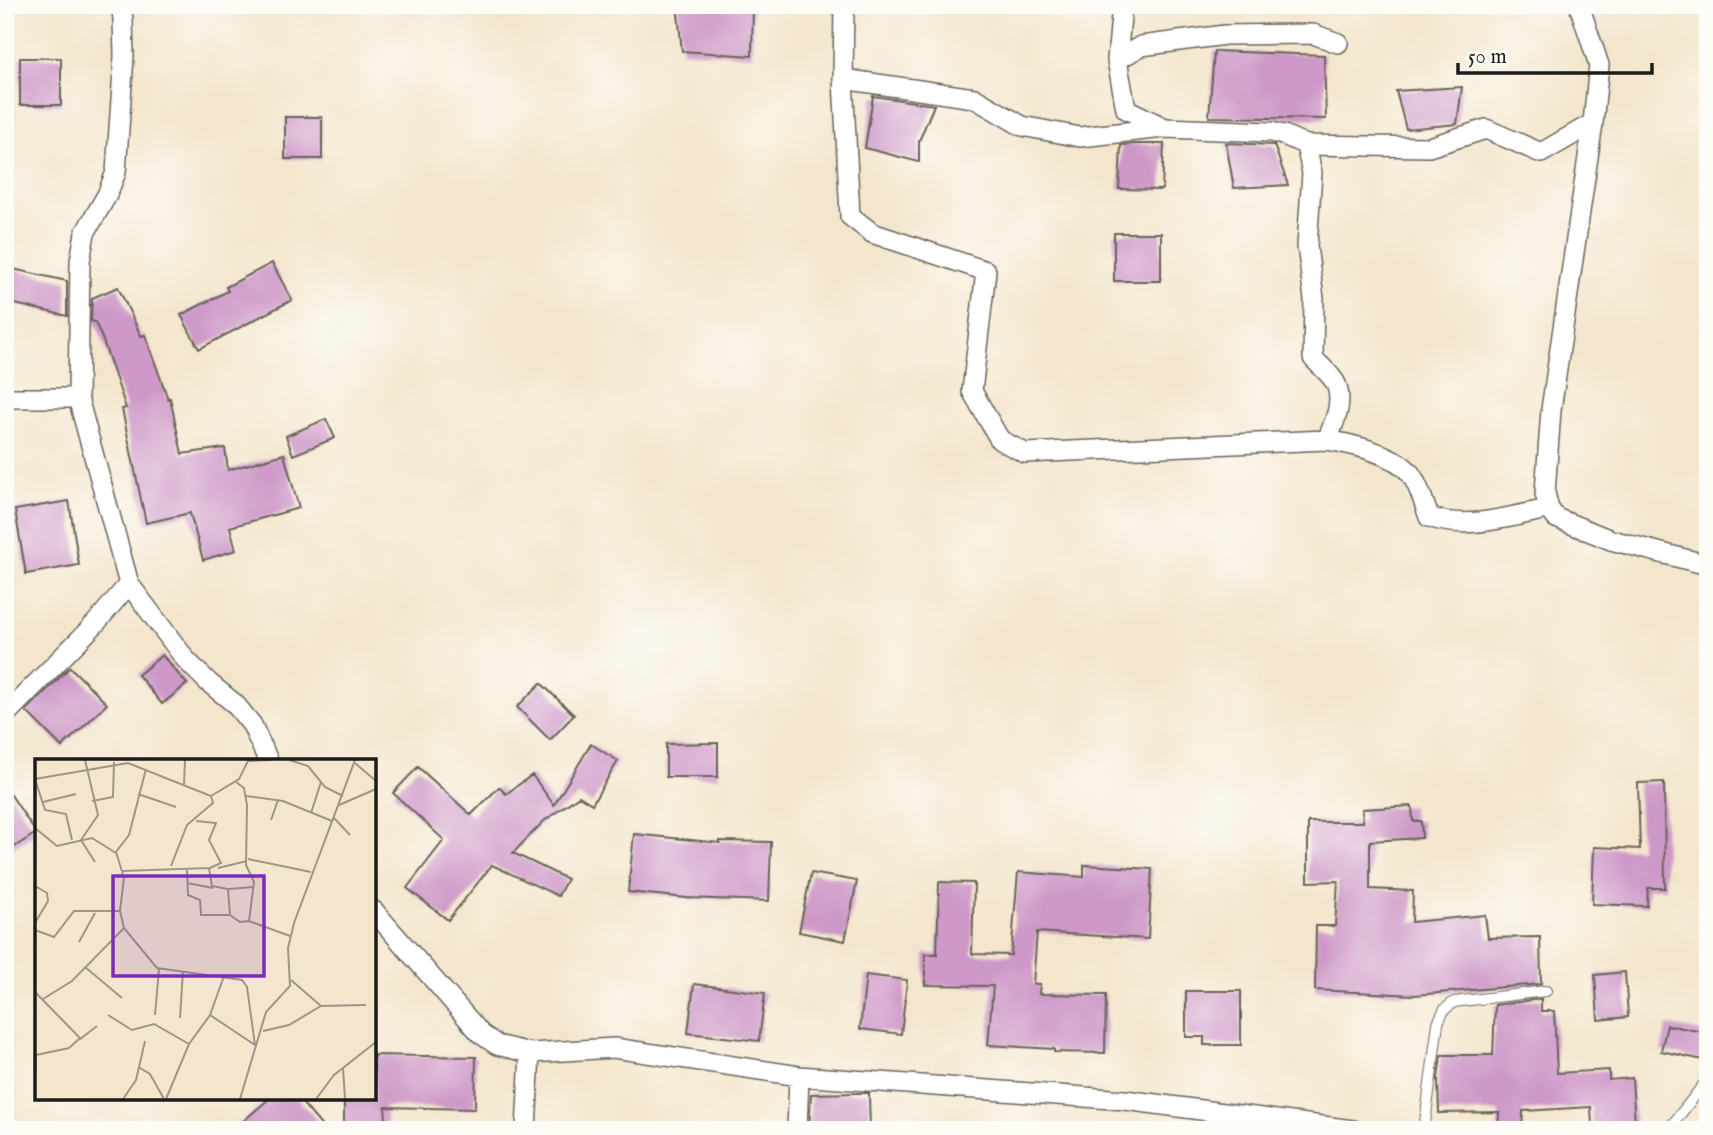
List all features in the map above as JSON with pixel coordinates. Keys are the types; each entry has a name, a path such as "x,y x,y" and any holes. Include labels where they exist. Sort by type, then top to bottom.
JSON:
{"street":[{"path":"121,5 124,56 116,172 107,195 85,233 80,261 78,398 129,584 186,660 235,704 252,725 267,759"},
{"path":"844,5 843,79 850,216 872,233 986,271 972,391 1000,440 1025,453 1326,440 1356,445 1404,466 1412,476 1429,517 1447,524 1466,524 1549,509"},
{"path":"1122,5 1117,60 1126,109 1166,128"},
{"path":"1579,5 1599,65 1551,410 1545,493 1549,509 1556,518 1611,540 1708,565"},
{"path":"1117,60 1141,46 1225,35 1313,34 1338,43"},
{"path":"843,79 974,98 1022,126 1080,137 1166,128 1271,132 1306,145 1429,147 1486,129 1541,153 1593,123"},
{"path":"1306,145 1312,173 1307,246 1314,299 1313,358 1336,384 1338,398 1338,413 1326,440"},
{"path":"5,398 78,398"},
{"path":"5,715 95,624 129,584"},
{"path":"376,913 481,1034 497,1045 530,1053 614,1048 799,1076 1125,1100 1269,1125 1353,1130"},
{"path":"526,1130 530,1053"},
{"path":"797,1130 799,1076"}],"lane":[{"path":"1424,1130 1438,1023 1444,1010 1454,1002 1546,991"},
{"path":"1668,1130 1708,1079"}],"building":[{"path":"677,5 753,5 752,56 682,51"},
{"path":"1214,51 1324,55 1326,119 1209,117"},
{"path":"20,58 61,58 61,105 20,105"},
{"path":"1462,87 1457,124 1406,129 1396,91"},
{"path":"873,96 934,105 919,141 919,162 865,148"},
{"path":"285,117 322,117 322,159 285,159"},
{"path":"1226,143 1274,145 1288,185 1234,188"},
{"path":"1164,144 1162,190 1119,189 1121,145"},
{"path":"1114,233 1161,233 1161,281 1114,281"},
{"path":"272,263 292,300 199,349 181,315 228,291 226,287"},
{"path":"13,269 67,281 67,316 6,302"},
{"path":"118,287 141,336 145,335 168,399 170,398 182,454 225,448 228,470 284,454 299,508 230,527 236,550 203,560 190,513 146,523 122,409 126,408 102,338 95,322 91,321 92,298"},
{"path":"326,419 335,438 293,455 286,436"},
{"path":"69,501 79,565 26,574 15,510"},
{"path":"162,655 187,684 162,704 138,675"},
{"path":"70,667 107,704 62,747 26,711"},
{"path":"541,683 574,715 550,740 517,707"},
{"path":"718,743 718,777 666,777 666,744"},
{"path":"591,744 618,761 592,804 579,796 544,821 513,853 567,879 558,896 492,865 448,920 407,888 444,840 393,793 418,767 471,815 499,787 506,794 532,775 554,805"},
{"path":"1664,782 1665,888 1648,888 1647,906 1592,904 1594,847 1640,849 1638,783"},
{"path":"5,786 35,834 5,853"},
{"path":"1412,806 1413,821 1421,821 1422,838 1370,841 1370,889 1413,891 1412,922 1485,915 1488,938 1540,937 1541,984 1415,995 1315,990 1316,926 1335,926 1338,881 1308,882 1308,822 1363,822 1362,809"},
{"path":"634,834 720,843 771,842 769,901 687,898 628,892"},
{"path":"1084,865 1152,869 1148,939 1037,932 1033,984 1040,984 1039,994 1106,995 1105,1053 1054,1052 1054,1049 988,1045 993,986 925,985 925,954 937,954 939,882 974,883 972,954 1011,955 1018,872 1084,877"},
{"path":"811,873 857,881 845,941 799,932"},
{"path":"1625,972 1628,1017 1598,1020 1595,975"},
{"path":"866,975 907,980 901,1034 860,1029"},
{"path":"694,984 765,993 759,1041 688,1033"},
{"path":"1186,991 1241,991 1241,1045 1204,1045 1204,1037 1186,1037"},
{"path":"1541,999 1541,1011 1554,1011 1557,1073 1609,1070 1609,1080 1632,1078 1635,1125 1592,1127 1591,1107 1523,1111 1522,1130 1498,1130 1499,1112 1439,1113 1438,1079 1441,1055 1493,1055 1495,1005"},
{"path":"1667,1025 1708,1033 1708,1061 1661,1051"},
{"path":"376,1055 476,1057 475,1109 385,1107 387,1130 344,1130 344,1100 376,1100"},
{"path":"869,1093 870,1130 809,1130 811,1094"},
{"path":"268,1100 300,1100 325,1130 233,1130"}]}
